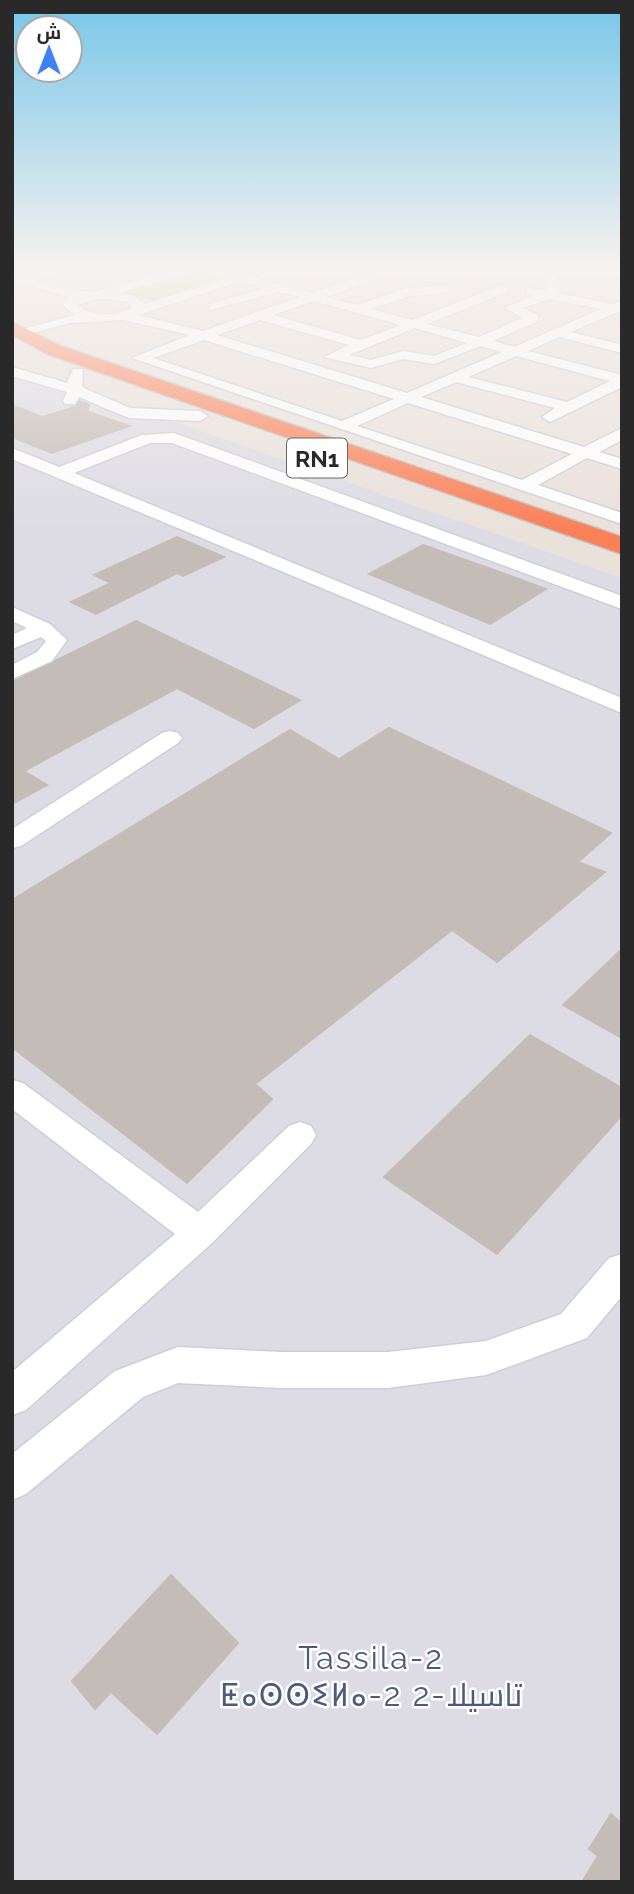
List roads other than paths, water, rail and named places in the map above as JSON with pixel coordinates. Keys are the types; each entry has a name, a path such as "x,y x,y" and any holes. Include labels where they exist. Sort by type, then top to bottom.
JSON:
{"highway":[{"name":"RN1","path":"45,353 69,370 622,565"},
{"path":"58,353 69,370"},
{"path":"12,357 69,370"},
{"name":"RN1","path":"69,370 622,546"}],"street":[{"path":"151,353 139,358 622,519"},
{"path":"261,353 622,464"},
{"path":"306,367 342,353"},
{"path":"335,376 366,364 403,355 440,360 456,353"},
{"path":"343,426 510,353"},
{"path":"518,353 622,381"},
{"path":"335,356 366,364"},
{"path":"12,370 69,370 116,409 164,415"},
{"path":"69,370 72,406"},
{"path":"456,378 567,408"},
{"path":"520,433 622,381"},
{"path":"94,415 200,416"},
{"path":"524,486 622,433"},
{"path":"60,472 148,438 174,438 622,603"},
{"path":"12,453 622,706"},
{"path":"12,613 43,628 57,640 54,649 12,673"},
{"path":"12,643 43,628"},
{"path":"12,840 170,738"},
{"path":"12,1092 200,1233"},
{"path":"12,1397 200,1233 300,1135"},
{"path":"12,1480 130,1384 178,1365 282,1370 388,1370 486,1358 574,1326 622,1269"}],"tunnel":[{"path":"72,406 94,415"}],"district":[{"name":"Tassila-2 ⵟⴰⵙⵙⵉⵍⴰ-2 2-تاسيلا","path":"371,1676"}]}
